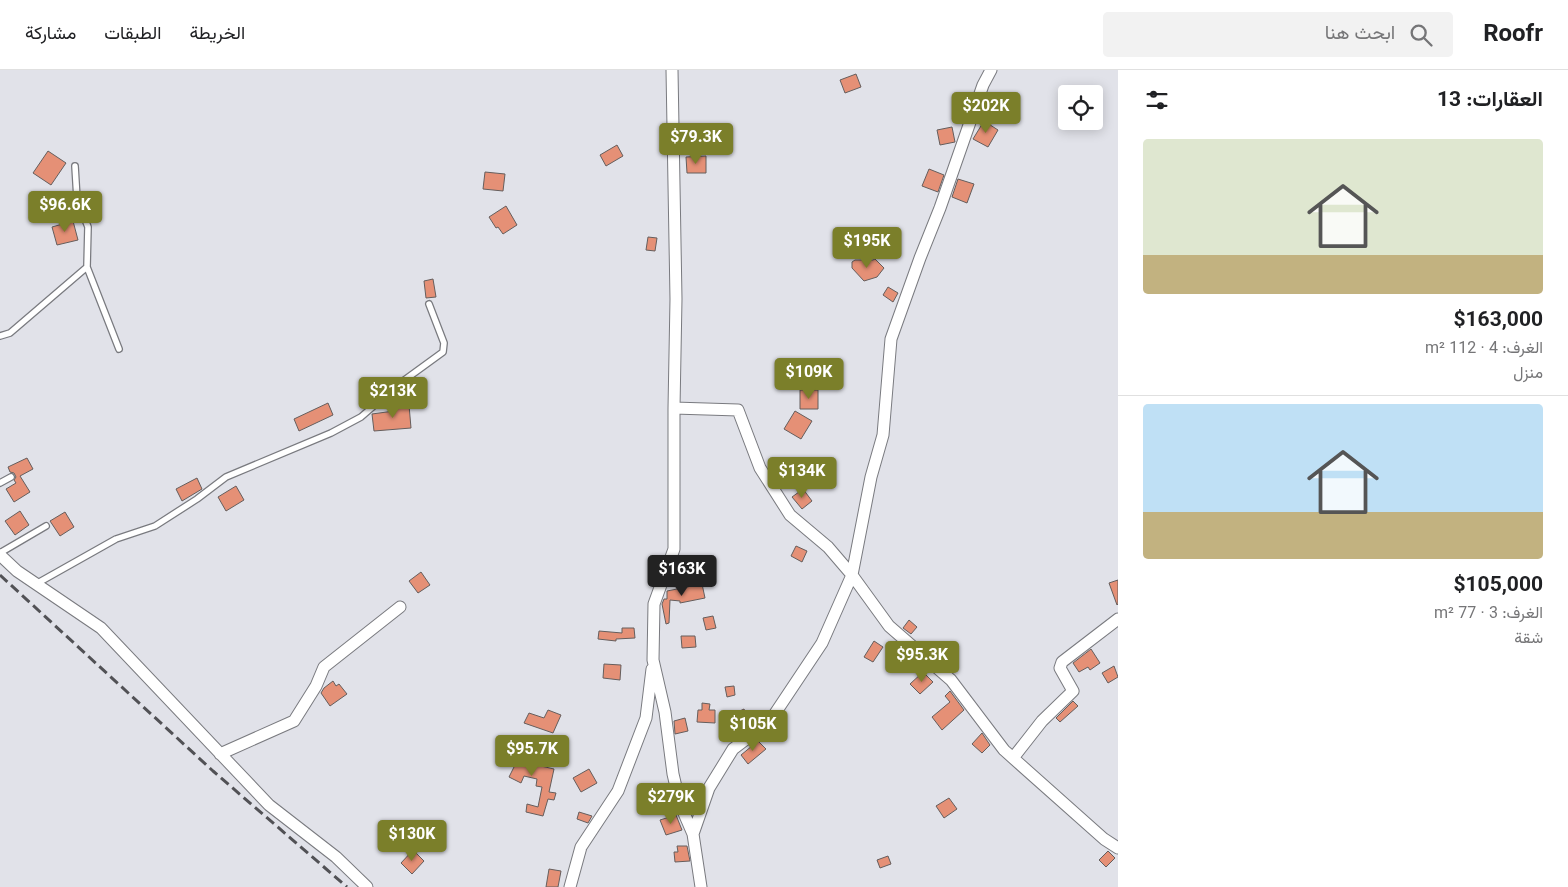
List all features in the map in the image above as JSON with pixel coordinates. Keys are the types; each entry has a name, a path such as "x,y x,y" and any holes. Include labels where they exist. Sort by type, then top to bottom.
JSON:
{"street":[{"path":"570,887 582,847 618,791 646,718 652,660 654,604 674,549 676,299 672,70"},
{"path":"693,834 708,788 733,749 770,721 812,659 822,644 852,575 871,477 883,435 891,338 940,208 983,84 991,70"},
{"path":"674,408 738,410 760,468 790,515 828,547 852,575 889,626 951,680 1004,750 1104,839 1118,848"},
{"path":"0,554 16,570 101,628 268,805 336,856 367,887"},
{"path":"220,754 294,721 316,686 324,666 400,606"},
{"path":"1013,758 1042,721 1073,691 1060,668 1062,662 1118,619"},
{"path":"652,660 665,712 674,781 680,804 693,834 701,887"}],"lane":[{"path":"75,166 77,199 88,227 88,266 120,349"},
{"path":"0,336 10,333 88,266"},
{"path":"36,584 116,539 155,526 197,499 226,477 331,434 361,417 399,384 443,352 444,343 429,304"},
{"path":"0,483 11,477"},
{"path":"0,554 46,526"}],"building":[{"path":"856,74 861,87 845,93 840,80"},
{"path":"984,121 998,130 988,147 973,139"},
{"path":"952,127 955,142 940,145 937,130"},
{"path":"617,145 623,156 606,166 600,155"},
{"path":"48,151 66,163 51,185 33,173"},
{"path":"706,156 706,173 687,173 686,157"},
{"path":"929,169 944,175 938,192 922,186"},
{"path":"485,172 505,174 503,191 483,189"},
{"path":"958,179 974,184 967,203 952,197"},
{"path":"506,206 517,225 503,234 498,227 496,228 489,217"},
{"path":"73,221 78,240 57,245 52,227"},
{"path":"648,237 657,238 655,251 646,250"},
{"path":"875,259 884,268 877,277 864,281 852,268 852,262 855,260"},
{"path":"433,279 436,297 426,298 424,281"},
{"path":"888,287 898,293 893,302 883,295"},
{"path":"800,390 818,390 818,409 800,409"},
{"path":"328,403 333,415 299,431 294,419"},
{"path":"409,405 411,428 374,431 372,414 394,411 393,406"},
{"path":"795,411 812,421 801,439 784,429"},
{"path":"27,458 33,469 20,476 30,492 14,502 6,489 16,483 14,480 16,477 14,473 10,472 8,467"},
{"path":"197,478 202,489 182,501 176,489"},
{"path":"236,486 244,500 226,511 218,497"},
{"path":"803,489 812,501 802,509 792,497"},
{"path":"20,511 29,525 15,535 5,521"},
{"path":"65,512 74,527 60,536 50,521"},
{"path":"796,546 807,551 802,562 791,556"},
{"path":"676,564 685,569 679,580 672,576"},
{"path":"421,572 430,585 418,593 409,581"},
{"path":"1118,580 1118,604 1117,605 1109,583"},
{"path":"702,584 705,598 680,603 680,601 670,600 669,623 666,624 662,604 664,599 667,599 667,591"},
{"path":"713,616 716,628 706,630 703,618"},
{"path":"909,620 917,627 911,634 903,628"},
{"path":"622,628 634,628 635,638 616,639 616,641 598,639 599,631 622,633"},
{"path":"681,636 695,636 696,647 682,648"},
{"path":"874,641 883,647 873,662 864,657"},
{"path":"1091,649 1100,663 1090,670 1088,667 1079,672 1073,663"},
{"path":"604,664 621,665 620,680 603,678"},
{"path":"1114,666 1118,677 1108,683 1102,673"},
{"path":"923,672 933,682 920,694 910,684"},
{"path":"333,681 336,686 339,684 347,694 330,706 321,693"},
{"path":"734,686 735,695 727,697 725,687"},
{"path":"950,691 964,710 942,730 932,717 950,702 945,696"},
{"path":"1073,701 1078,706 1060,722 1056,718"},
{"path":"702,703 710,704 709,710 715,710 715,723 697,722 698,710 702,710"},
{"path":"744,709 750,723 732,730 727,717"},
{"path":"548,710 561,715 553,733 524,723 529,713 544,718"},
{"path":"685,718 688,731 675,734 674,721"},
{"path":"982,733 990,745 982,753 972,744"},
{"path":"758,741 766,749 748,764 741,755"},
{"path":"515,746 532,751 528,763 554,769 549,792 556,793 554,800 548,799 543,816 526,812 527,804 538,807 542,787 536,786 537,779 524,776 521,783 509,777 515,765 503,761 506,753 512,755"},
{"path":"589,769 597,783 581,792 573,778"},
{"path":"949,798 957,809 944,818 936,806"},
{"path":"579,812 592,816 588,823 577,819"},
{"path":"676,815 682,830 666,835 660,820"},
{"path":"677,846 687,846 690,861 675,862 674,852 678,852"},
{"path":"413,850 424,861 412,874 401,863"},
{"path":"1108,851 1115,858 1106,867 1099,860"},
{"path":"888,856 891,864 880,868 877,860"},
{"path":"549,869 561,871 558,887 546,887"}],"railway":[{"path":"0,575 213,771 347,887"}]}
